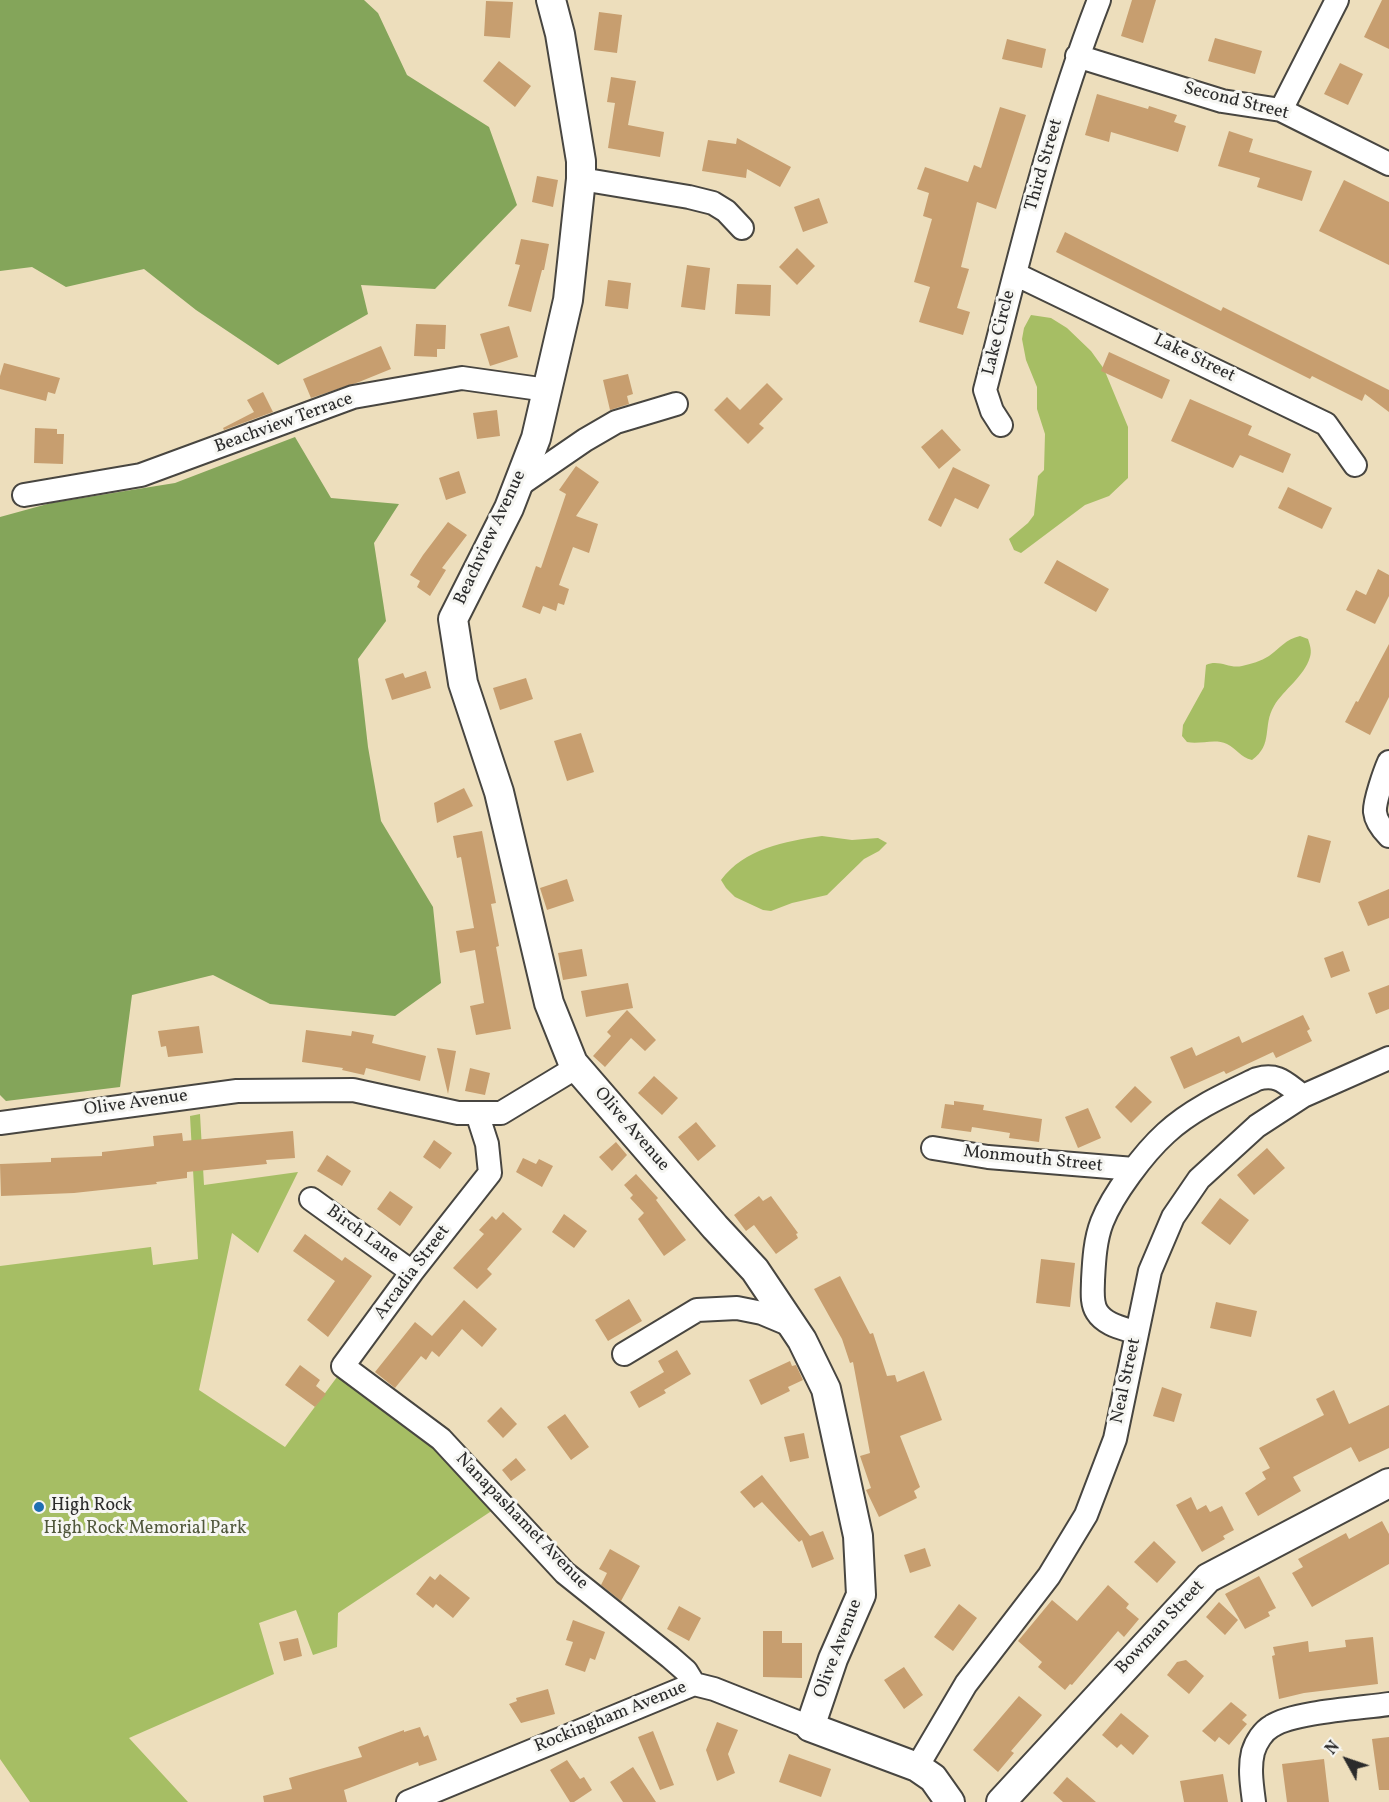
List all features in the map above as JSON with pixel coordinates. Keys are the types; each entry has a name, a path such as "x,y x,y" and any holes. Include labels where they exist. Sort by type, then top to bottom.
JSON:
{"street":[{"name":"Beachview Avenue","path":"551,0 560,34 581,161 568,300 536,438 509,508 453,619 463,683 499,792 549,1003 573,1063 577,1066"},
{"name":"Third Street","path":"1015,274 1077,56 1099,0"},
{"path":"1281,110 1337,0"},
{"name":"Second Street","path":"1077,56 1222,101 1281,110 1389,164"},
{"path":"581,178 713,203 726,211 742,228"},
{"name":"Lake Circle","path":"1001,425 992,411 985,390 1015,274"},
{"name":"Lake Street","path":"1015,274 1326,424 1355,465"},
{"name":"Beachview Terrace","path":"24,495 141,475 354,397 462,378 547,390"},
{"path":"518,486 585,440 616,422 676,404"},
{"path":"1389,762 1375,812 1381,827 1389,836"},
{"name":"Neal Street","path":"917,1767 966,1684 1049,1576 1086,1515 1115,1439 1150,1271 1173,1217 1199,1179 1257,1126 1303,1096 1389,1058"},
{"name":"Olive Avenue","path":"0,1123 237,1091 353,1090 458,1113 501,1113 577,1066 715,1227 755,1270 793,1326 826,1389 858,1536 861,1595 833,1659 810,1727"},
{"path":"1137,1333 1108,1323 1096,1312 1092,1296 1096,1248 1102,1221 1124,1183 1145,1154 1167,1131 1190,1115 1257,1079 1266,1076 1278,1078 1303,1096"},
{"name":"Arcadia Street","path":"400,1409 343,1366 412,1272 490,1173 487,1144 477,1113"},
{"name":"Monmouth Street","path":"933,1148 988,1157 1134,1169"},
{"name":"Birch Lane","path":"311,1199 412,1272"},
{"path":"624,1354 697,1310 737,1308 762,1313 793,1326"},
{"name":"Nanapashamet Avenue","path":"400,1409 441,1439 565,1573 670,1657 686,1671 694,1684"},
{"name":"Bowman Street","path":"1001,1802 1208,1578 1389,1483"},
{"name":"Rockingham Avenue","path":"408,1802 456,1793 694,1684 714,1689 917,1767"},
{"path":"1254,1802 1251,1764 1254,1750 1262,1736 1273,1725 1295,1717 1389,1704"},
{"path":"917,1767 933,1778 950,1802"}],"green space":[{"path":"0,0 364,0 378,13 407,75 489,127 517,205 435,289 361,285 368,314 278,365 196,310 144,269 66,287 32,267 0,271"},
{"path":"1031,315 1051,318 1067,328 1091,351 1104,369 1128,427 1128,478 1109,496 1085,505 1021,553 1014,550 1009,539 1034,515 1038,476 1044,470 1045,434 1037,409 1037,387 1026,360 1022,339 1024,328"},
{"path":"295,437 331,498 399,504 374,543 386,621 358,659 368,747 381,821 433,907 441,983 395,1016 270,1004 213,975 132,995 120,1087 6,1101 0,1095 0,517 51,503 175,483"},
{"path":"1300,636 1308,639 1310,657 1299,677 1274,706 1263,748 1259,754 1252,760 1222,742 1187,742 1182,736 1183,725 1204,687 1206,665 1215,663 1237,667 1252,663 1266,658 1287,642"},
{"path":"822,836 852,840 878,838 887,843 879,851 864,859 827,895 792,903 771,911 763,910 735,897 721,880 741,861 766,848"},
{"name":"High Rock Memorial Park","path":"200,1114 204,1185 298,1172 258,1253 232,1233 199,1390 285,1447 340,1373 438,1449 496,1508 338,1613 337,1647 313,1655 296,1610 259,1623 274,1674 129,1738 188,1802 30,1802 0,1759 0,1266 151,1247 153,1265 198,1259 190,1116"}],"building":[{"path":"1132,0 1156,0 1143,43 1121,36"},
{"path":"1382,0 1389,0 1389,49 1364,37"},
{"path":"486,1 513,2 510,38 484,36"},
{"path":"599,12 622,15 617,53 594,50"},
{"path":"1215,38 1262,51 1255,74 1208,61"},
{"path":"1007,39 1046,49 1042,68 1002,59"},
{"path":"499,61 531,86 515,107 483,81"},
{"path":"1340,63 1363,74 1348,105 1324,94"},
{"path":"611,77 636,81 628,125 664,132 660,157 608,148 615,103 607,102"},
{"path":"1097,94 1177,115 1174,122 1186,126 1178,152 1111,132 1109,142 1085,135"},
{"path":"1000,107 1026,115 996,209 977,202 961,267 969,269 957,308 970,312 963,335 919,322 930,287 914,282 932,219 923,216 929,193 917,189 925,167 968,182 974,165 981,168"},
{"path":"1229,131 1253,139 1249,152 1312,171 1302,201 1257,187 1260,178 1218,166"},
{"path":"737,138 791,167 780,187 747,169 746,178 702,171 708,140 736,144"},
{"path":"537,176 558,180 553,207 532,202"},
{"path":"1344,180 1389,202 1389,265 1319,231"},
{"path":"819,198 828,223 803,232 794,207"},
{"path":"1065,232 1221,311 1223,307 1389,390 1389,412 1365,394 1362,401 1312,376 1310,379 1056,252"},
{"path":"521,239 549,244 544,270 542,270 531,312 508,306 520,265 515,264"},
{"path":"797,248 815,266 797,285 779,267"},
{"path":"687,265 710,268 705,310 681,307"},
{"path":"608,280 631,283 628,309 605,306"},
{"path":"737,284 771,285 770,316 735,314"},
{"path":"416,324 446,325 445,349 437,349 437,357 414,356"},
{"path":"509,326 518,357 490,366 480,334"},
{"path":"381,346 391,369 311,398 303,379"},
{"path":"1109,352 1170,380 1162,399 1101,371"},
{"path":"4,363 60,378 55,394 48,392 46,401 0,389 0,376"},
{"path":"628,374 633,394 627,396 629,404 610,410 603,380"},
{"path":"767,383 783,399 759,424 764,428 748,444 714,410 727,397 740,410"},
{"path":"263,392 273,412 224,430 223,428 254,412 247,400"},
{"path":"1190,399 1252,426 1248,435 1291,454 1283,473 1240,455 1233,468 1171,441"},
{"path":"497,410 500,436 477,439 473,413"},
{"path":"35,428 57,429 57,434 64,434 63,464 34,463"},
{"path":"942,429 961,450 939,469 921,447"},
{"path":"576,466 599,482 576,516 598,524 589,553 573,547 559,585 569,589 564,605 558,603 556,611 543,606 540,614 522,607 536,566 541,568 566,494 559,490"},
{"path":"953,467 990,485 978,509 955,498 941,527 928,520"},
{"path":"459,471 466,493 446,500 439,478"},
{"path":"1288,487 1332,508 1322,529 1278,508"},
{"path":"448,522 467,535 442,568 446,570 430,596 417,587 420,581 410,575"},
{"path":"1057,560 1109,589 1096,612 1044,583"},
{"path":"1378,569 1389,575 1389,596 1375,624 1346,610 1356,590 1366,595"},
{"path":"1389,644 1389,697 1370,735 1345,722"},
{"path":"426,671 431,688 392,700 385,679 403,673 405,678"},
{"path":"526,678 533,699 500,710 493,688"},
{"path":"581,733 594,772 567,781 554,741"},
{"path":"464,788 473,806 437,823 434,803"},
{"path":"482,831 496,903 491,904 499,946 496,947 511,1029 476,1035 470,1006 484,1003 475,950 460,953 456,931 474,928 461,857 457,858 453,836"},
{"path":"1308,835 1331,841 1320,883 1297,877"},
{"path":"567,879 574,901 547,910 540,888"},
{"path":"1389,889 1389,918 1368,926 1358,902"},
{"path":"582,949 587,976 563,980 558,953"},
{"path":"1343,951 1350,971 1331,978 1324,958"},
{"path":"628,983 633,1008 586,1017 581,991"},
{"path":"1389,985 1389,1009 1376,1014 1368,993"},
{"path":"627,1010 656,1040 645,1051 631,1038 605,1067 593,1056 611,1036 607,1032"},
{"path":"1303,1015 1310,1029 1307,1031 1312,1041 1276,1058 1273,1052 1226,1074 1224,1071 1184,1089 1170,1057 1192,1047 1196,1056 1239,1036 1242,1043"},
{"path":"199,1026 203,1053 168,1057 166,1046 161,1047 158,1031"},
{"path":"306,1030 351,1036 352,1031 374,1035 372,1043 426,1056 420,1081 366,1068 364,1075 342,1070 343,1068 302,1062"},
{"path":"437,1048 456,1051 448,1094"},
{"path":"470,1068 490,1073 485,1095 465,1091"},
{"path":"654,1076 678,1098 662,1115 638,1093"},
{"path":"1135,1086 1152,1102 1131,1123 1115,1107"},
{"path":"954,1101 984,1105 983,1110 1042,1119 1039,1142 1009,1138 1010,1133 972,1127 971,1132 941,1128 945,1104 954,1105"},
{"path":"1088,1108 1101,1138 1078,1148 1065,1117"},
{"path":"696,1122 716,1146 698,1161 678,1137"},
{"path":"293,1131 295,1158 266,1160 267,1164 187,1172 187,1178 156,1182 157,1184 74,1193 1,1196 0,1164 51,1162 51,1158 102,1156 102,1152 154,1146 153,1136 182,1133 183,1141"},
{"path":"434,1140 452,1153 440,1169 423,1157"},
{"path":"616,1142 627,1155 612,1171 599,1157"},
{"path":"1267,1148 1285,1168 1254,1195 1237,1175"},
{"path":"327,1155 351,1171 342,1186 317,1171"},
{"path":"523,1158 536,1164 539,1159 553,1166 542,1187 516,1172"},
{"path":"636,1174 658,1198 656,1200 686,1240 664,1256 638,1219 644,1213 630,1198 633,1195 624,1185"},
{"path":"390,1191 413,1207 400,1226 377,1209"},
{"path":"759,1196 763,1201 771,1196 798,1233 796,1234 798,1238 776,1254 754,1225 746,1231 734,1215"},
{"path":"1220,1198 1249,1220 1230,1245 1201,1223"},
{"path":"503,1212 522,1229 487,1269 492,1274 477,1289 453,1268 484,1234 479,1230 492,1216 496,1220"},
{"path":"564,1214 587,1231 574,1248 552,1232"},
{"path":"305,1234 342,1261 345,1257 372,1276 328,1337 307,1320 335,1281 293,1251"},
{"path":"1041,1259 1075,1263 1070,1307 1036,1303"},
{"path":"840,1276 870,1334 873,1333 887,1376 895,1375 897,1382 924,1371 942,1420 900,1436 920,1487 914,1491 917,1498 879,1517 866,1490 871,1488 860,1456 870,1453 853,1362 850,1363 842,1339 814,1289"},
{"path":"629,1299 642,1321 608,1341 595,1320"},
{"path":"464,1300 497,1329 482,1347 462,1329 439,1357 432,1351 426,1360 421,1356 395,1388 375,1372 415,1322 432,1336"},
{"path":"1216,1302 1257,1311 1251,1337 1210,1328"},
{"path":"677,1350 691,1374 664,1390 666,1393 639,1408 630,1392 664,1372 658,1361"},
{"path":"790,1361 792,1366 796,1365 803,1380 788,1387 790,1391 761,1405 749,1380"},
{"path":"300,1365 320,1380 316,1386 326,1394 315,1407 285,1385"},
{"path":"1162,1387 1182,1394 1174,1422 1153,1416"},
{"path":"1334,1390 1349,1424 1389,1405 1389,1448 1359,1462 1351,1447 1293,1477 1301,1491 1258,1516 1245,1493 1266,1479 1262,1472 1270,1468 1259,1448 1324,1415 1316,1399"},
{"path":"501,1407 517,1424 503,1438 487,1421"},
{"path":"565,1414 589,1447 571,1460 547,1427"},
{"path":"804,1433 809,1458 790,1462 784,1437"},
{"path":"516,1458 526,1470 511,1481 502,1470"},
{"path":"762,1475 810,1536 823,1531 834,1559 812,1568 802,1540 799,1542 762,1502 754,1508 740,1492"},
{"path":"1191,1497 1197,1510 1206,1505 1210,1512 1222,1506 1234,1530 1223,1536 1225,1539 1202,1552 1176,1505"},
{"path":"1382,1521 1389,1534 1389,1564 1312,1607 1292,1573 1303,1567 1298,1559 1346,1533 1349,1539"},
{"path":"1154,1541 1176,1562 1157,1583 1134,1562"},
{"path":"925,1548 931,1566 910,1573 904,1555"},
{"path":"610,1549 640,1566 621,1601 601,1585 607,1573 599,1569"},
{"path":"440,1574 470,1598 453,1618 436,1604 433,1608 416,1594 430,1576 435,1580"},
{"path":"1259,1576 1276,1608 1268,1612 1270,1616 1245,1629 1225,1594"},
{"path":"1108,1585 1129,1604 1126,1608 1139,1619 1124,1637 1118,1631 1072,1685 1070,1684 1065,1690 1038,1667 1042,1662 1018,1641 1052,1600 1077,1621"},
{"path":"1219,1602 1238,1620 1225,1635 1206,1617"},
{"path":"959,1604 977,1618 953,1651 934,1637"},
{"path":"679,1606 701,1618 689,1641 667,1629"},
{"path":"573,1620 605,1632 595,1660 590,1658 585,1672 565,1665 573,1642 566,1640"},
{"path":"763,1631 782,1631 782,1643 802,1643 802,1678 763,1677"},
{"path":"1373,1637 1378,1684 1304,1693 1279,1699 1272,1656 1275,1655 1273,1647 1308,1641 1309,1652 1346,1647 1345,1640"},
{"path":"298,1638 302,1656 284,1661 279,1642"},
{"path":"1186,1660 1204,1676 1189,1694 1167,1675 1177,1662"},
{"path":"904,1667 923,1695 904,1709 884,1680"},
{"path":"548,1689 555,1714 521,1723 509,1704 517,1701 516,1698"},
{"path":"1019,1696 1042,1715 1011,1751 1014,1753 998,1772 973,1750"},
{"path":"1231,1702 1247,1715 1242,1720 1247,1724 1229,1745 1219,1737 1215,1742 1202,1731"},
{"path":"1121,1713 1149,1736 1133,1755 1121,1744 1117,1748 1102,1735"},
{"path":"717,1722 738,1730 728,1754 735,1773 717,1781 706,1750"},
{"path":"420,1727 424,1737 428,1735 437,1760 419,1766 418,1762 344,1790 347,1802 264,1802 263,1796 292,1789 289,1778 362,1757 358,1747 404,1730 404,1732"},
{"path":"653,1731 674,1785 660,1790 638,1737"},
{"path":"1389,1737 1389,1790 1379,1790 1372,1739"},
{"path":"789,1754 831,1769 821,1797 779,1782"},
{"path":"1324,1759 1329,1802 1287,1802 1282,1764"},
{"path":"567,1760 580,1779 584,1777 592,1790 574,1802 570,1802 550,1770"},
{"path":"633,1767 656,1802 623,1802 610,1782"},
{"path":"1223,1774 1228,1802 1184,1802 1180,1781"},
{"path":"1067,1777 1096,1802 1063,1802 1053,1793"}],"place":[{"name":"High Rock","path":"39,1507"}]}
